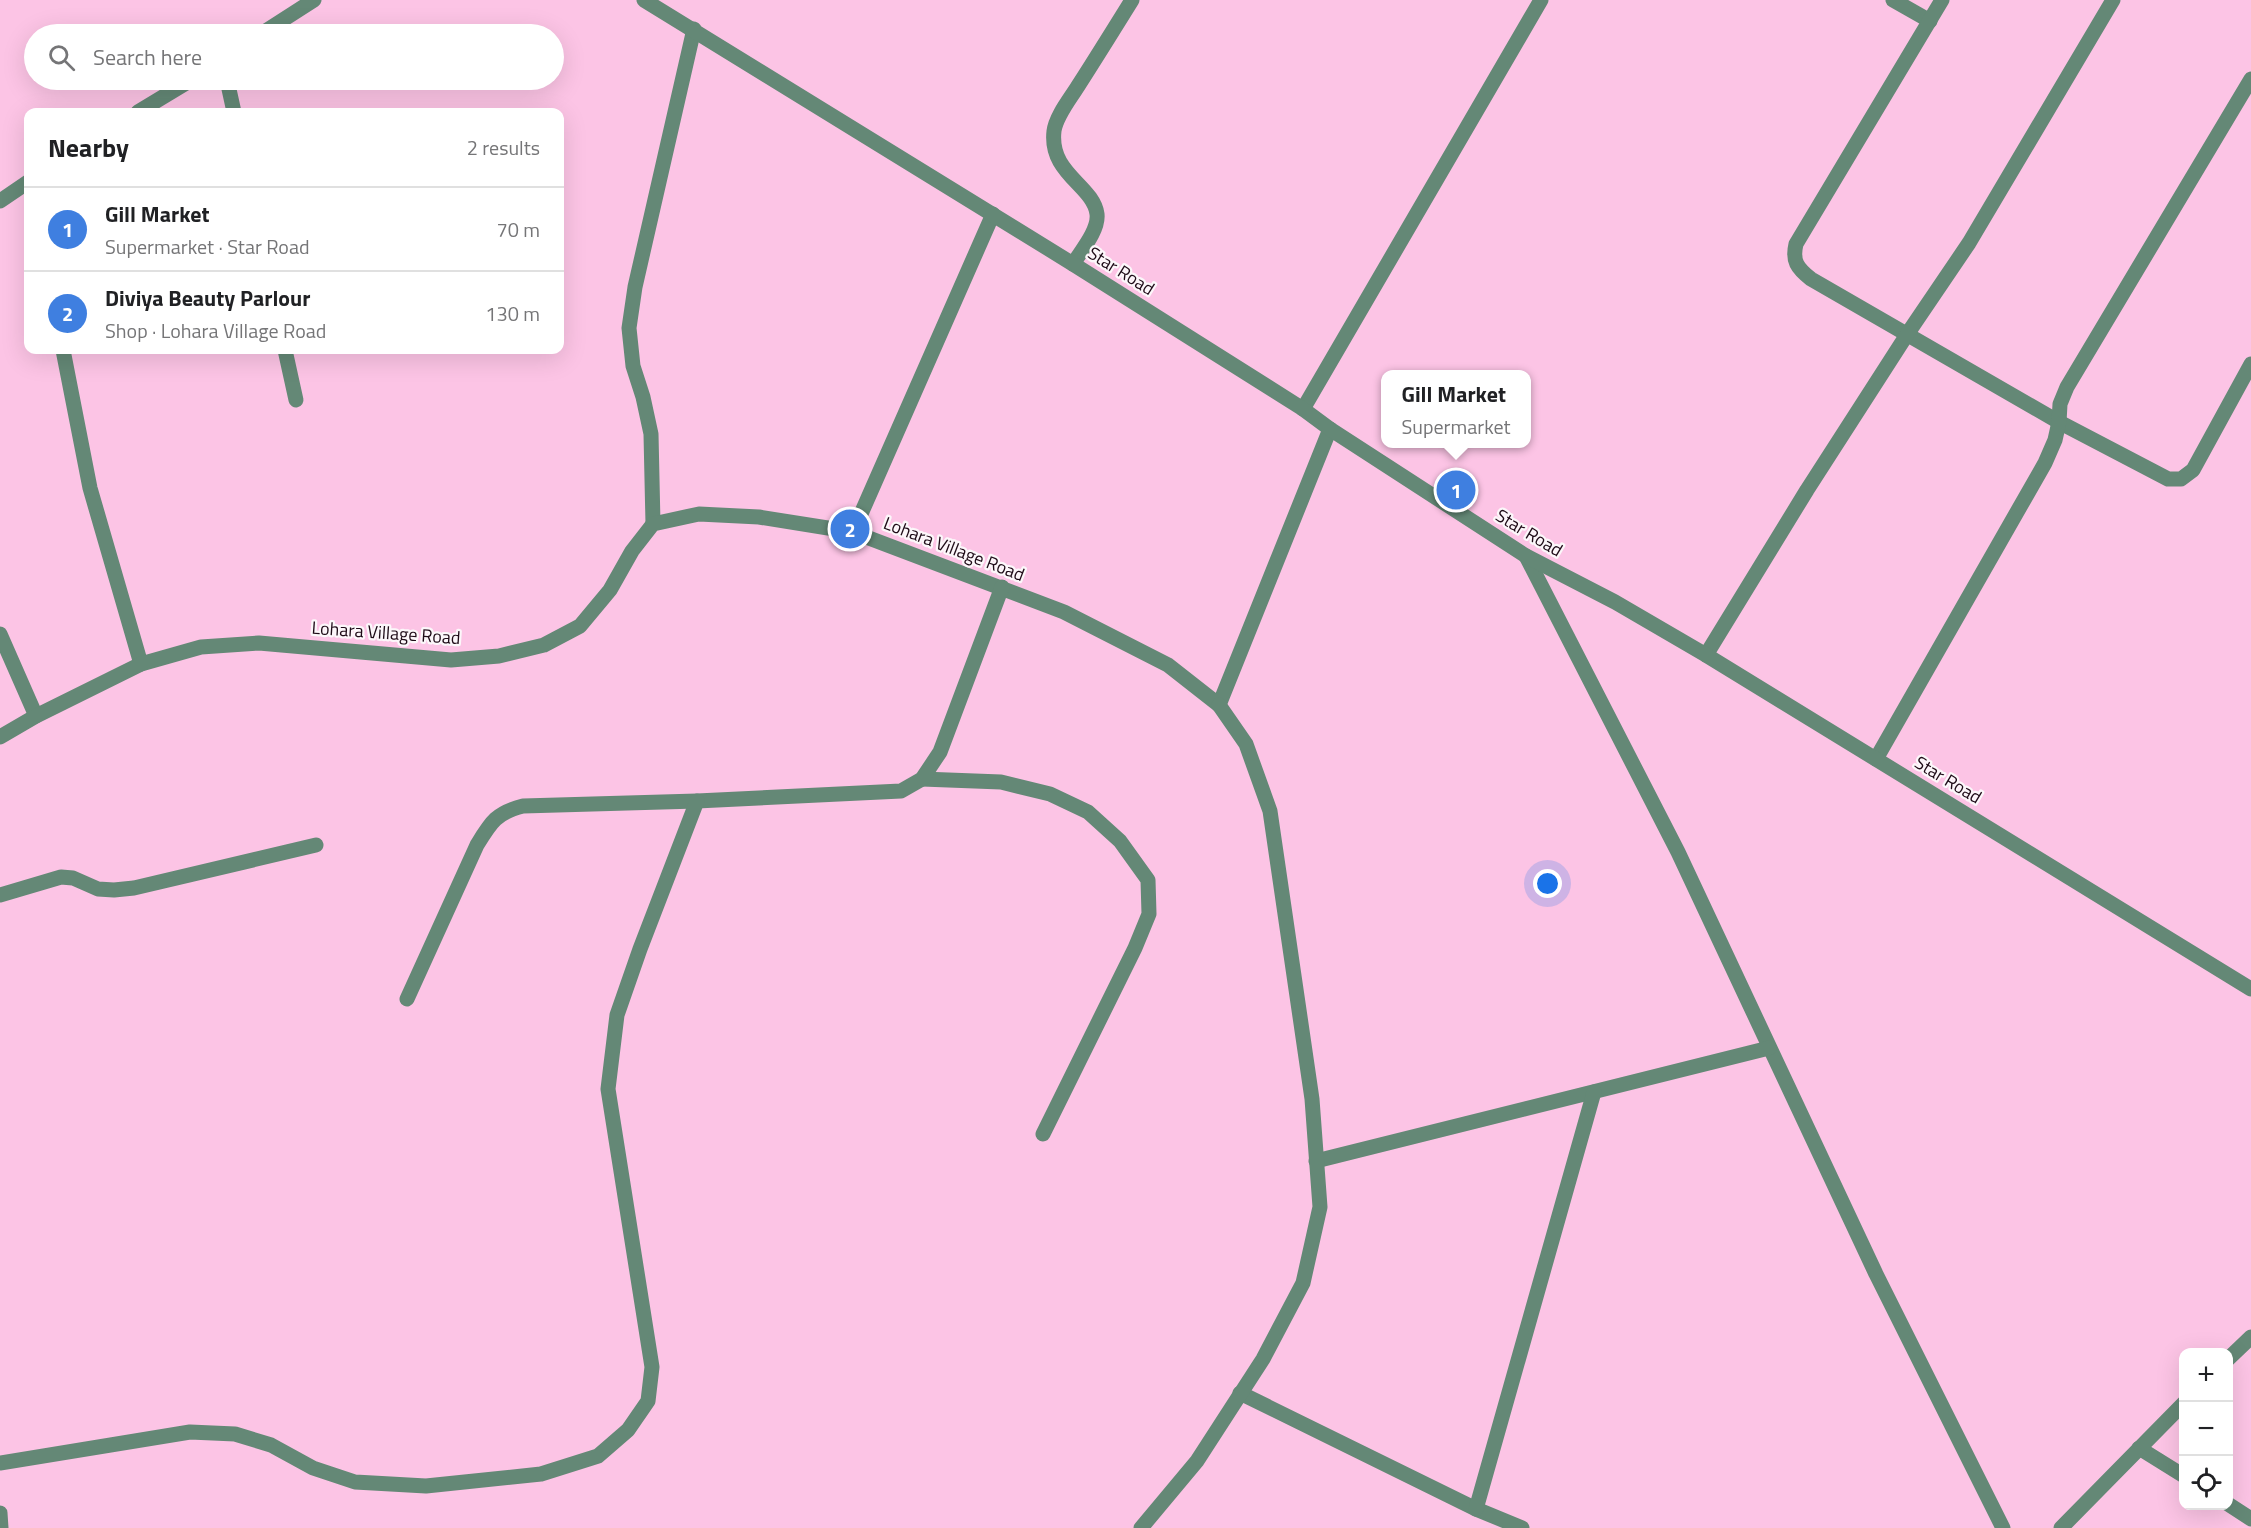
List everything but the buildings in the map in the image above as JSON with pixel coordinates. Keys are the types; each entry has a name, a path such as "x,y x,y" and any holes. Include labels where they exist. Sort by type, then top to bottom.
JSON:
{"street":[{"path":"277,24 314,0"},
{"name":"Star Road","path":"644,0 1073,264 1303,410 1526,556 1615,602 1706,655 2251,989"},
{"path":"1073,264 1094,230 1098,215 1093,202 1064,170 1053,147 1054,128 1066,104 1132,0"},
{"path":"1303,410 1541,0"},
{"path":"1893,0 1930,21"},
{"path":"1942,0 1796,244 1793,257 1799,269 1810,279 1908,333 2059,422 2168,479 2181,479 2193,470 2251,364"},
{"path":"1706,655 1813,480 1969,243 2113,0"},
{"path":"653,524 651,434 633,366 629,328 635,286 693,29"},
{"path":"1876,759 2044,463 2055,440 2060,404 2067,387 2251,80"},
{"path":"144,108 174,90"},
{"path":"229,90 233,108"},
{"path":"0,201 24,185"},
{"path":"853,532 993,214"},
{"path":"64,354 90,488 141,664"},
{"path":"286,354 296,400"},
{"path":"1219,705 1330,429"},
{"name":"Lohara Village Road","path":"0,737 36,716 141,664 201,647 259,643 451,660 499,656 544,645 580,626 610,590 632,551 653,524 699,514 759,518 853,532 1064,612 1168,665 1219,705 1246,744 1270,812 1312,1099 1320,1207 1303,1283 1263,1359 1197,1461 1141,1528"},
{"path":"1526,556 1678,852 1876,1274 2004,1528"},
{"path":"407,999 477,845 490,825 505,811 523,806 697,801 901,790 922,779 940,752 1002,587"},
{"path":"0,634 36,716"},
{"path":"922,779 1001,782 1050,794 1088,812 1096,819 1120,841 1148,880 1149,914 1136,948 1043,1134"},
{"path":"0,1462 190,1432 235,1434 271,1445 314,1468 355,1482 426,1486 541,1474 598,1456 628,1431 648,1401 652,1367 608,1089 618,1015 640,949 697,801"},
{"path":"0,895 61,877 73,878 98,889 134,888 316,845"},
{"path":"1316,1161 1769,1048"},
{"path":"1476,1509 1594,1092"},
{"path":"2233,1355 2251,1337"},
{"path":"1240,1393 1476,1509 1522,1528"},
{"path":"2061,1528 2179,1407"},
{"path":"2139,1448 2179,1473"},
{"path":"2233,1507 2251,1519"},
{"path":"0,1514 1,1528"}],"place":[{"name":"Gill Market","path":"1456,490"},
{"name":"Diviya Beauty Parlour","path":"850,529"}]}
